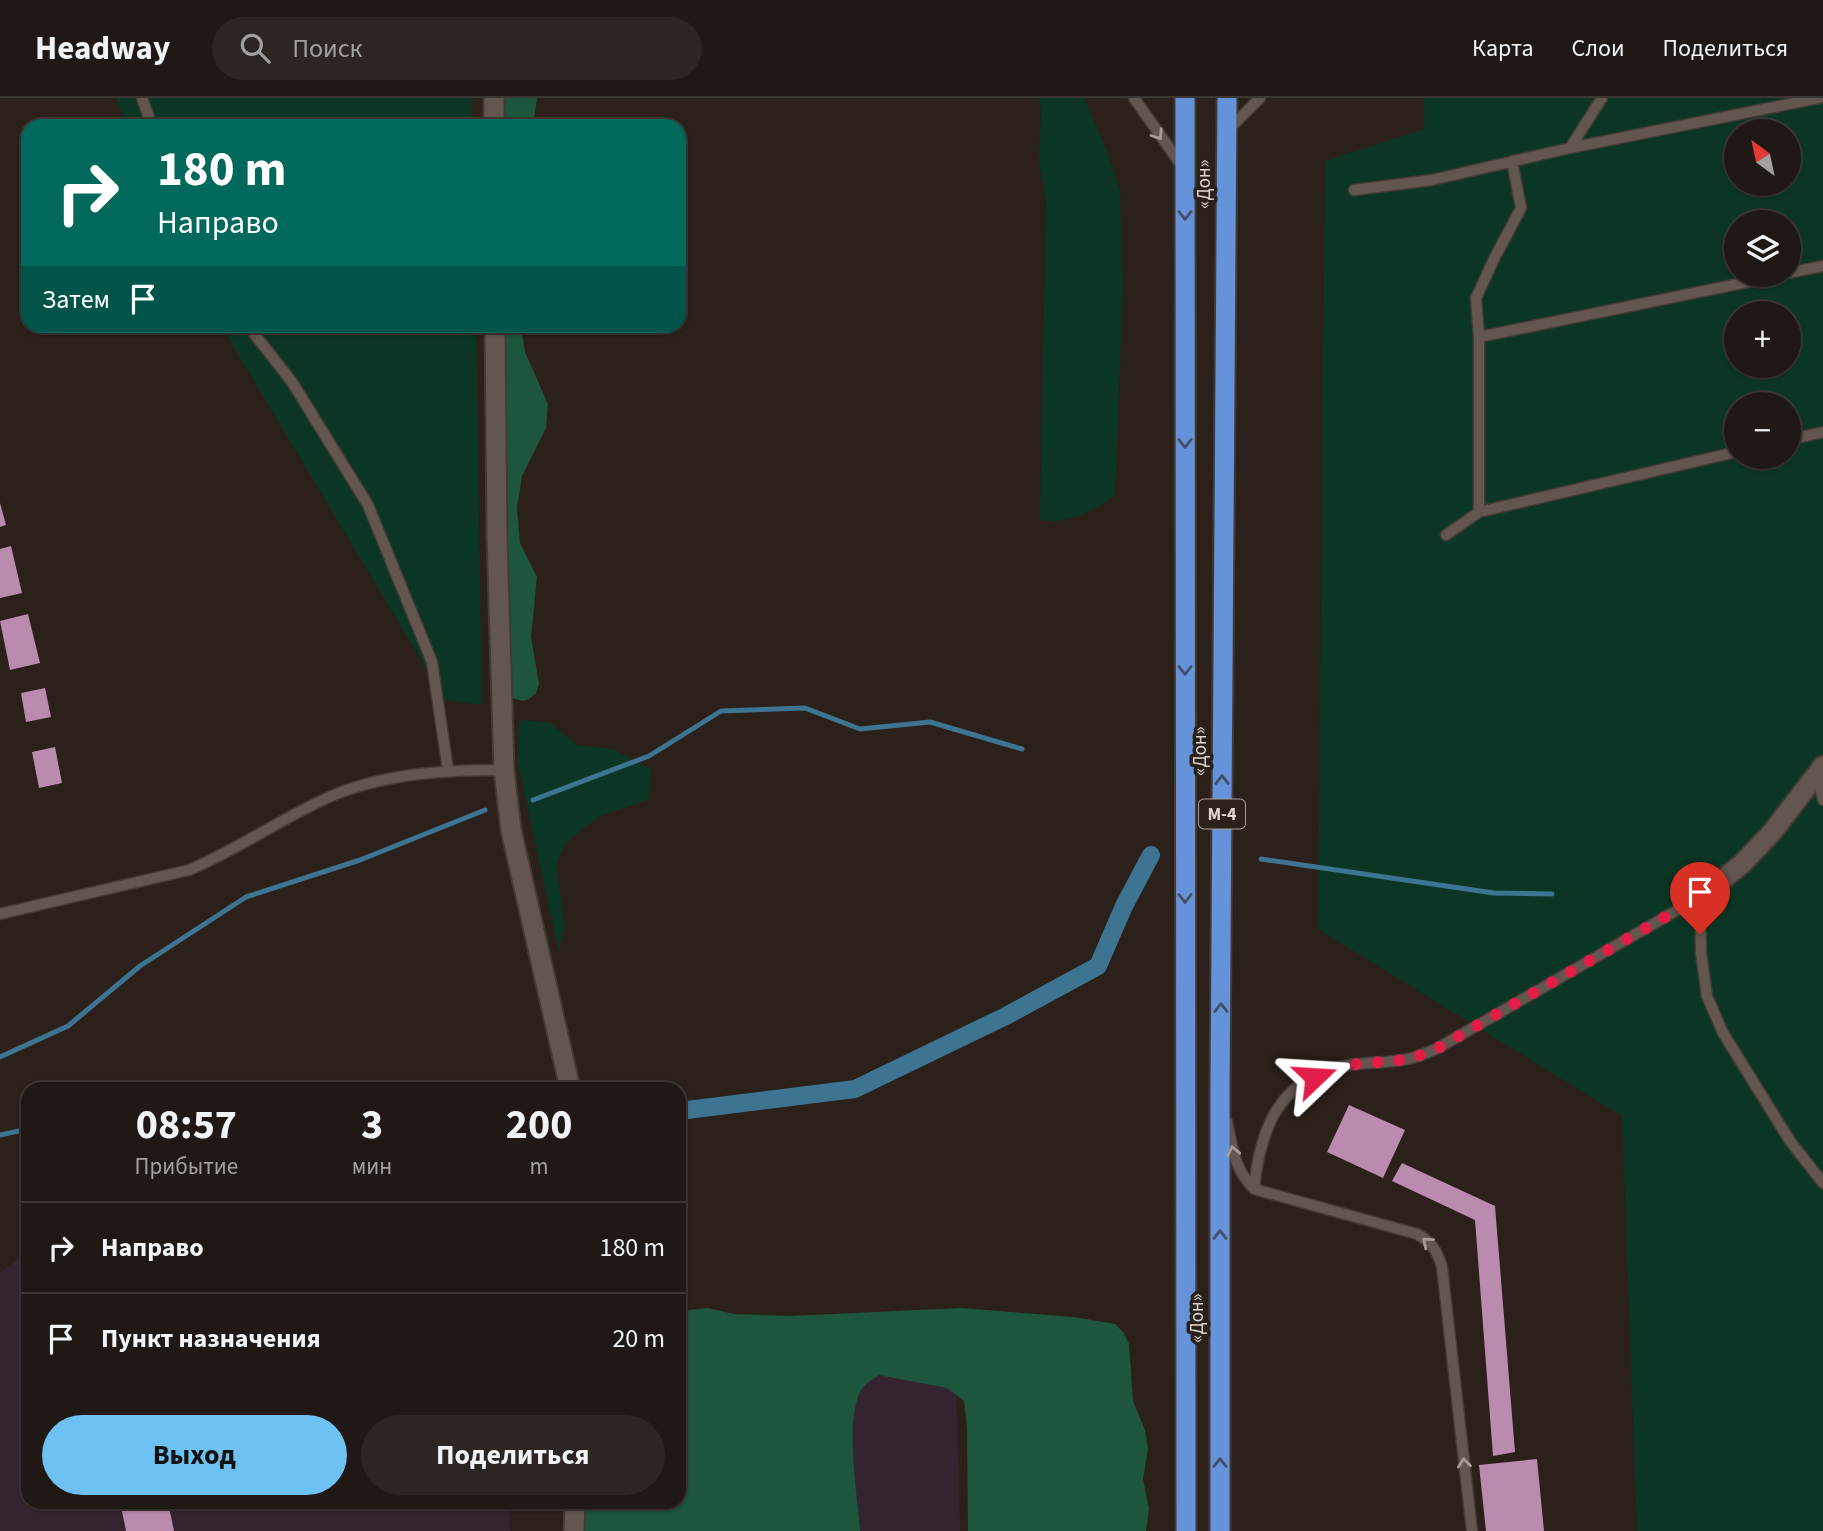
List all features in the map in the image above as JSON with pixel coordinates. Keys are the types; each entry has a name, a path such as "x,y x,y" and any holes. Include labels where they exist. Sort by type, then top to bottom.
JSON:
{"highway":[{"name":"«Дон»","path":"1185,98 1186,1531"},
{"name":"«Дон»","path":"1220,1531 1220,1087 1227,98"}],"street":[{"path":"494,98 494,119"},
{"path":"495,333 497,537 504,770 511,830 569,1082"},
{"path":"1700,897 1750,856 1820,770"},
{"path":"574,1531 575,1509"}],"lane":[{"path":"142,98 150,119"},
{"path":"1133,98 1185,170"},
{"path":"1227,130 1260,98"},
{"path":"1570,148 1602,98"},
{"path":"1354,191 1432,180 1570,148 1819,98"},
{"path":"1479,512 1479,337 1476,298 1521,208 1512,161"},
{"path":"1801,270 1823,266"},
{"path":"1479,337 1724,287"},
{"path":"254,333 292,382 368,505 432,662 448,770"},
{"path":"1801,437 1823,432"},
{"path":"1446,535 1479,512 1724,455"},
{"path":"0,914 189,870 217,858 333,796 366,785 448,770 504,770"},
{"path":"1820,770 1823,800"},
{"path":"1254,1189 1258,1157 1266,1127 1282,1102 1302,1084 1348,1065 1411,1059 1438,1048 1700,897 1700,953 1707,996 1712,1008 1723,1033 1790,1141 1823,1183"},
{"path":"1220,1087 1236,1163 1241,1176 1254,1189 1417,1234 1428,1240 1437,1251 1442,1267 1472,1531"}],"shaded area":[{"path":"21,1256 21,1509 509,1509 510,1531 0,1531 0,1273"},
{"path":"842,1362 956,1384 960,1531 845,1531"}],"green space":[{"path":"116,98 472,98 472,119 124,119"},
{"path":"500,98 537,98 534,119 500,119"},
{"path":"1039,98 1084,98 1107,151 1120,191 1123,287 1115,495 1070,519 1050,521 1040,520 1046,200 1039,162"},
{"path":"1424,98 1823,98 1823,1531 1637,1531 1622,1116 1318,929 1325,161 1424,129"},
{"path":"225,333 476,333 482,705 445,700"},
{"path":"502,333 522,333 525,352 548,404 546,428 522,476 517,508 520,543 537,577 531,637 539,684 536,693 529,699 522,701 508,693"},
{"path":"519,720 549,722 577,745 613,749 652,770 648,800 600,816 566,842 556,864 565,926 559,952 518,763"},
{"path":"708,1308 734,1314 789,1316 961,1308 1074,1317 1115,1324 1124,1333 1129,1344 1133,1401 1145,1430 1148,1449 1143,1479 1149,1509 1146,1531 968,1531 967,1428 964,1401 947,1388 879,1375 865,1385 858,1397 854,1413 853,1455 860,1531 584,1531 584,1509 686,1509 686,1310"}],"building":[{"path":"0,503 6,525 0,527"},
{"path":"11,546 22,593 0,598 0,549"},
{"path":"28,614 40,663 10,670 0,621"},
{"path":"45,688 51,717 26,722 21,693"},
{"path":"55,747 62,783 39,788 32,752"},
{"path":"1349,1105 1405,1130 1383,1178 1327,1152"},
{"path":"1402,1163 1495,1206 1515,1452 1493,1456 1475,1220 1392,1181"},
{"path":"1537,1459 1544,1531 1486,1531 1479,1465"},
{"path":"169,1509 174,1531 126,1531 122,1511"}],"waterway":[{"path":"533,800 649,756 721,711 805,708 860,729 930,722 1022,749"},
{"path":"0,1057 68,1026 140,966 246,897 360,860 485,810"},
{"path":"686,1110 855,1089 1006,1016 1098,966 1124,906 1151,855"},
{"path":"1261,859 1494,893 1552,894"},
{"path":"0,1135 21,1130"}],"route":[{"path":"1315,1077 1348,1065 1411,1059 1438,1048 1700,897 1700,934"}]}
